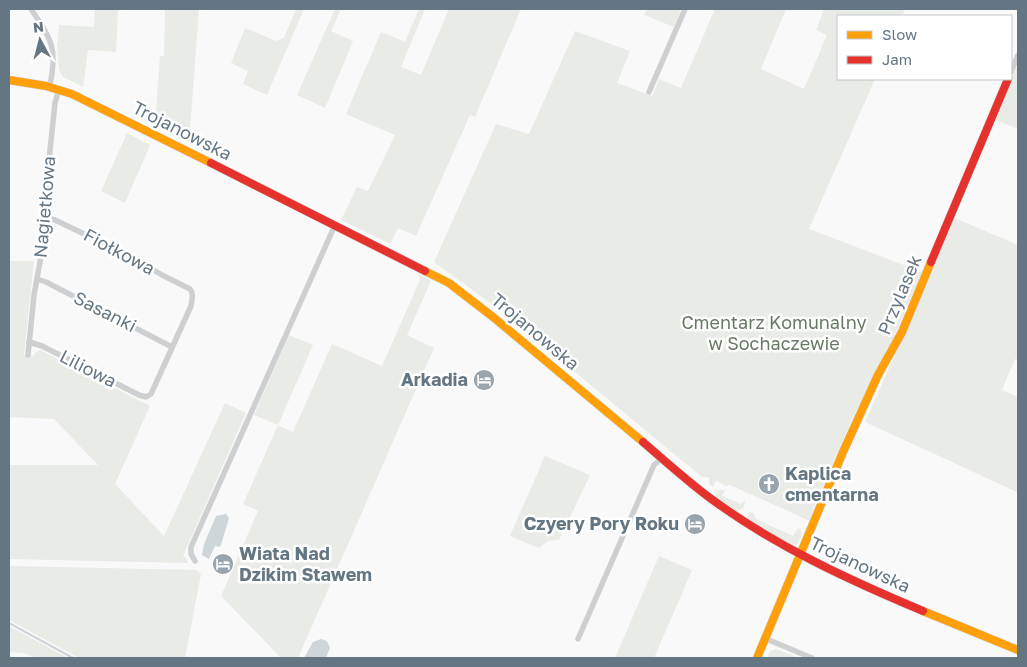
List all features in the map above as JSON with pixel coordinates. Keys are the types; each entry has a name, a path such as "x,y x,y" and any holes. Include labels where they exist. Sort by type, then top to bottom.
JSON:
{"street":[{"path":"31,9 52,43 54,60 50,85"},
{"path":"649,92 685,9"},
{"path":"1012,70 1018,55"},
{"name":"Trojanowska","path":"9,80 32,82 59,88 428,271 472,299 710,498 741,520 800,554 859,583 1018,650"},
{"name":"Przylasek","path":"757,658 842,452 874,383 902,332 1008,80"},
{"name":"Nagietkowa","path":"28,355 37,279 48,218 48,169 55,103 59,88"},
{"name":"Fiołkowa","path":"48,218 132,257 190,289 193,296 191,306 172,346"},
{"path":"195,562 191,554 191,547 335,225"},
{"name":"Sasanki","path":"37,279 172,346"},
{"name":"Liliowa","path":"29,342 42,346 146,397 151,394 172,346"},
{"path":"578,639 654,465 662,458"},
{"path":"764,638 812,658"}],"green space":[{"path":"95,9 118,9 116,52 88,50 83,87 63,77 59,70 57,42 59,25 94,27"},
{"path":"165,9 199,9 189,143 155,126 160,56 164,56"},
{"path":"296,9 304,9 267,95 243,84 248,71 231,63 245,28 276,41 284,38"},
{"path":"335,9 341,9 331,31 353,41 325,108 297,95"},
{"path":"419,9 425,9 401,67 421,75 449,9 521,9 475,117 470,115 416,236 398,228 390,244 341,220 357,187 368,191 395,135 346,114 381,32 405,42"},
{"path":"647,9 681,9 674,27 644,15"},
{"name":"Cmentarz Komunalny w Sochaczewie","path":"715,9 786,9 761,69 804,89 827,35 816,30 824,9 905,9 902,15 837,15 837,80 875,80 809,229 922,272 886,356 853,417 813,509 810,521 730,485 726,486 716,481 713,487 709,484 709,478 702,477 501,311 434,262 496,124 529,134 575,31 630,51 617,83 652,96 659,79 681,88"},
{"path":"1018,64 1018,129 996,120 1003,104 1001,102"},
{"path":"127,133 150,145 125,203 101,191"},
{"path":"952,217 1018,245 1018,360 1015,359 1002,390 1018,397 1017,492 865,422 899,346"},
{"path":"9,261 34,261 24,355 34,356 40,350 150,406 115,484 164,536 225,403 246,413 183,555 188,563 9,559 9,465 98,465 54,419 9,417"},
{"path":"418,273 431,281 407,335 434,348 298,658 281,658 221,596 258,511 243,504 278,425 293,432 332,344 382,366 420,280"},
{"path":"289,335 313,345 278,425 254,415"},
{"path":"545,456 590,475 559,540 548,541 539,548 510,536"},
{"path":"720,489 725,491 722,496 741,504 745,500 744,507 737,512 733,511 716,498 716,493"},
{"path":"749,512 754,513 756,519 793,536 798,528 800,529 802,534 798,544 791,543 790,545 748,520"},
{"path":"659,556 692,570 654,658 615,658"},
{"path":"9,566 197,570 201,574 185,658 79,658 9,620"},
{"path":"9,626 68,658 36,658 23,653 9,652"},
{"path":"777,649 794,656 793,658 767,658 770,651"}],"shaded area":[{"path":"226,514 229,518 221,545 219,547 215,546 209,559 202,555 204,544 216,516"},
{"path":"321,639 327,641 330,648 326,658 304,658 313,642"}],"waterway":[{"path":"9,623 73,658"}],"traffic: slow":[{"path":"9,80 46,86 72,94 211,163"},
{"path":"757,658 843,452 878,375 902,332 931,262"},
{"path":"425,271 449,283 493,317 643,442"},
{"path":"923,611 1018,650"}],"traffic: jam":[{"path":"931,262 1008,80"},
{"path":"211,163 425,271"},
{"path":"643,442 701,491 760,532 813,561 923,611"}],"place":[{"name":"Arkadia","path":"484,380"},
{"name":"Kaplica cmentarna","path":"769,484"},
{"name":"Czyery Pory Roku","path":"695,524"},
{"name":"Wiata Nad Dzikim Stawem","path":"223,564"}]}
